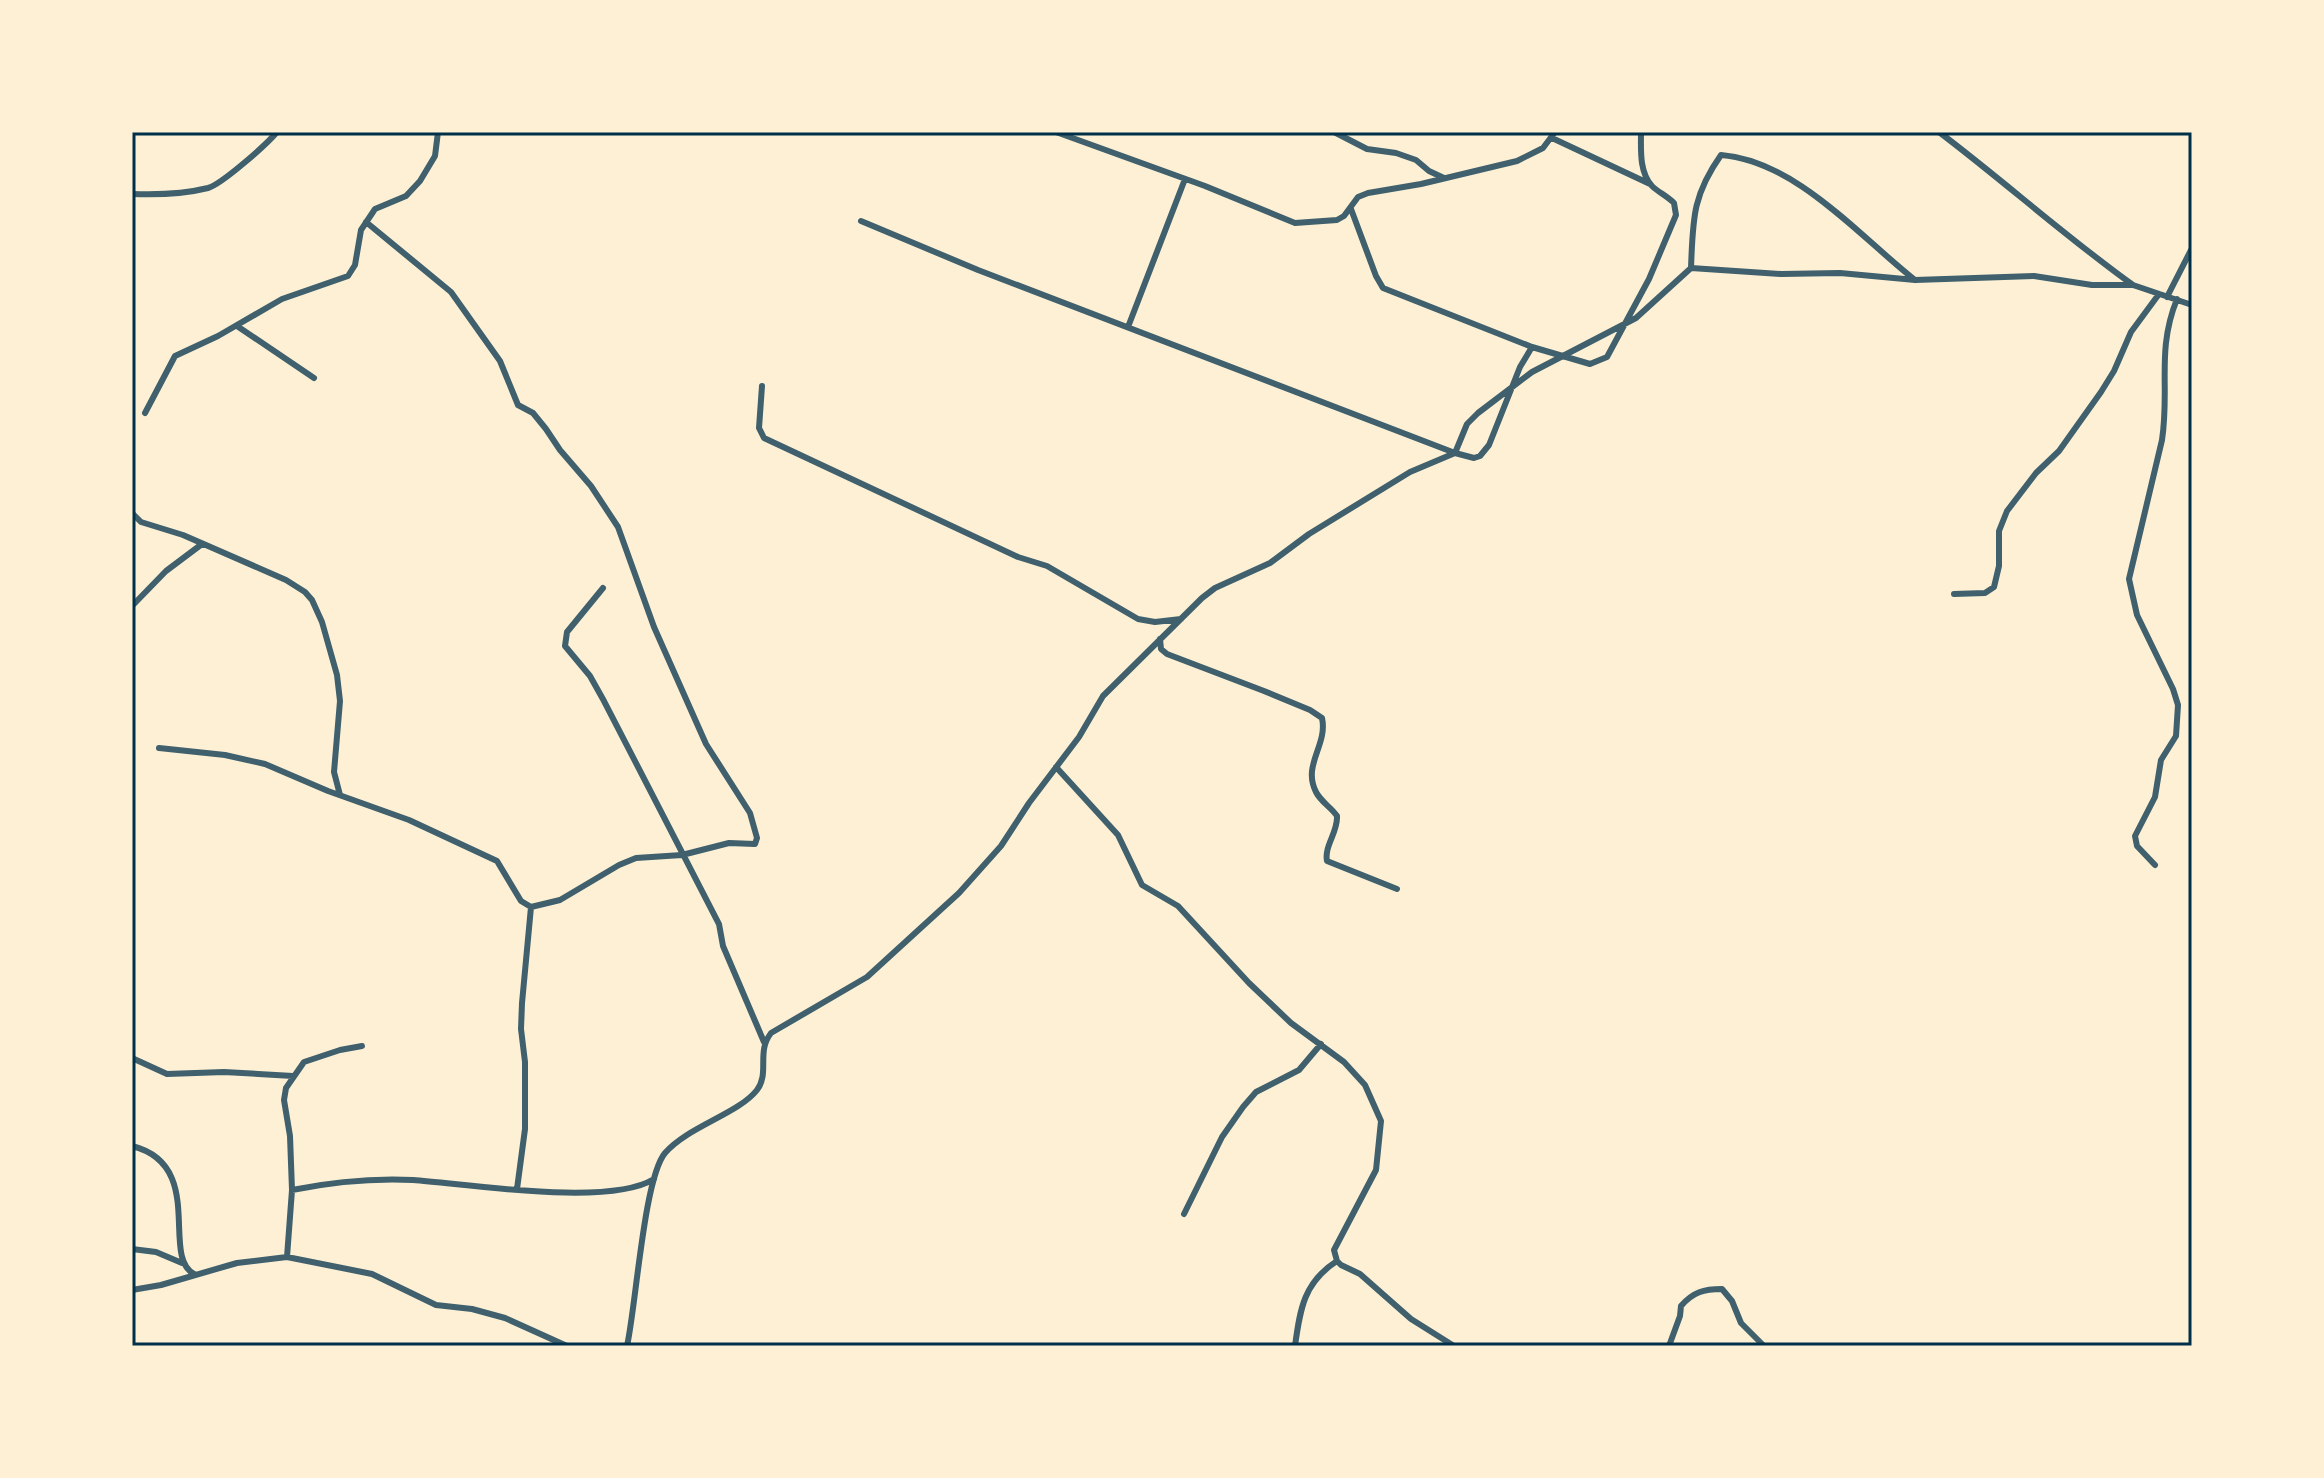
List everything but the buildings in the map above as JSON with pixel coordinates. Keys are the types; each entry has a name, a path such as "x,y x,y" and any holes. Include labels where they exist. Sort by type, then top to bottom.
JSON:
{"street":[{"path":"132,194 167,194 212,187 269,142 277,132"},
{"path":"145,413 175,356 237,326 282,299 348,276 355,265 361,230 366,222 375,209 406,196 420,181 435,156 438,132"},
{"path":"1056,132 1256,205 1295,223 1337,220 1351,209 1362,194 1447,179 1517,161 1543,148 1554,135 1650,184 1674,203 1676,215 1649,279 1609,354 1590,364 1532,347 1383,288 1351,209"},
{"path":"1334,132 1367,149 1396,153 1416,160 1429,171 1447,179"},
{"path":"1641,132 1644,170 1650,184"},
{"path":"1939,132 2133,285 2192,305"},
{"path":"764,1042 785,1023 867,977 959,893 1001,846 1079,737 1103,696 1215,588 1270,563 1309,534 1410,472 1455,453 1467,424 1512,387 1532,372 1636,318 1691,268 1697,196 1721,155 1733,156 1773,171 1802,188 1849,223 1915,280"},
{"path":"1128,327 1185,179"},
{"path":"861,221 1128,327 1474,458 1485,452 1532,347"},
{"path":"159,748 212,753 265,764 409,820 497,861 521,901 531,907 560,900 636,858 682,855 729,843 755,844 756,829 750,813 706,744 654,627 618,527 591,486 533,413 518,405 500,361 451,292 366,222"},
{"path":"2167,297 2192,248"},
{"path":"1691,268 1781,274 1840,273 1915,280 2034,276 2092,285 2133,285"},
{"path":"1954,594 1985,593 1994,587 1999,566 1999,531 2007,511 2036,473 2059,451 2101,392 2131,332 2159,294"},
{"path":"2155,865 2137,846 2135,836 2155,797 2161,760 2176,736 2178,705 2137,615 2129,579 2166,418 2164,338 2177,299"},
{"path":"237,326 314,378"},
{"path":"762,386 759,428 764,438 1018,557 1047,566 1138,619 1155,622 1181,619"},
{"path":"132,513 141,522 183,535 286,580 305,592 317,608 337,675 340,701 334,772 340,795"},
{"path":"132,606 166,571 202,544"},
{"path":"603,588 567,632 565,646 590,676 604,701 719,924 723,946 764,1042 762,1077 757,1089 747,1099 701,1125 674,1145 659,1164 627,1346"},
{"path":"1160,639 1161,649 1167,654 1310,710 1322,718 1323,733 1311,767 1311,777 1317,794 1337,816 1334,835 1326,851 1327,861 1397,889"},
{"path":"1056,767 1118,835 1142,885 1178,906 1249,983 1291,1023 1344,1062 1365,1085 1381,1121 1376,1170 1334,1250 1337,1261 1360,1274 1411,1319 1454,1346"},
{"path":"517,1189 525,1129 525,1062 521,1029 531,907"},
{"path":"1184,1214 1222,1137 1243,1107 1256,1092 1299,1070 1321,1044"},
{"path":"287,1257 292,1190 290,1136 284,1100 286,1088 304,1062 362,1046"},
{"path":"132,1058 167,1074 224,1072 293,1076"},
{"path":"132,1146 155,1157 172,1180 179,1205 183,1263 186,1270 194,1274"},
{"path":"292,1190 339,1181 411,1180 517,1189 621,1191 654,1179"},
{"path":"132,1249 156,1252 183,1263"},
{"path":"132,1290 237,1263 287,1257 372,1274 436,1305 472,1309 505,1318 567,1346"},
{"path":"1295,1346 1301,1306 1313,1281 1321,1271 1337,1261"},
{"path":"1669,1346 1681,1306 1691,1295 1707,1289 1722,1289 1732,1301 1741,1323 1764,1346"}]}
